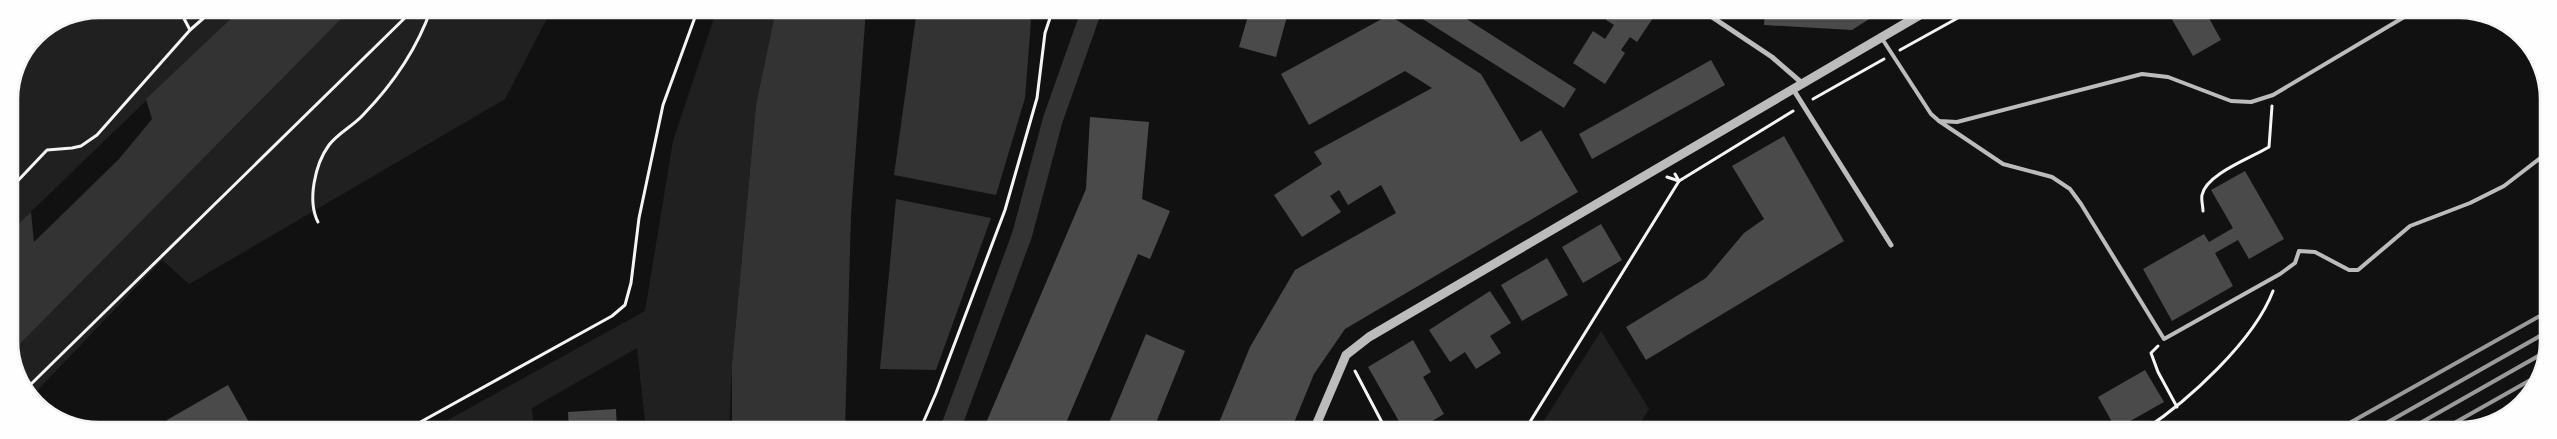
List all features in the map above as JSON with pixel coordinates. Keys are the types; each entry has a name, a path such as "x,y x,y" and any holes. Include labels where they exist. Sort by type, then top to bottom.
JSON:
{"street":[{"path":"1714,18 1772,57 1802,83"},
{"path":"1317,422 1346,354 1369,337 1914,18"},
{"path":"1793,89 1805,104 1891,245"}],"lane":[{"path":"1939,121 1956,122 2142,74 2168,77 2232,101 2250,102 2273,95 2403,18"},
{"path":"1881,37 1931,114 1939,121 2002,164 2052,177 2070,189 2082,204 2164,339 2280,274 2295,263 2299,251 2315,252 2349,270 2358,270 2410,226 2470,203 2504,186 2540,158"}],"path":[{"path":"184,18 190,30"},
{"path":"18,181 47,150 81,146 97,135 190,30 204,18"},
{"path":"30,385 405,18"},
{"path":"318,222 314,214 314,186 325,152 336,137 364,115 401,69 415,49 427,18"},
{"path":"420,422 612,316 625,306 631,284 639,218 663,105 695,18"},
{"path":"923,422 1005,210 1037,98 1045,33 1050,18"},
{"path":"2203,211 2202,195 2208,183 2227,169 2269,147 2273,95"},
{"path":"1530,422 1679,181 1805,104"},
{"path":"1668,163 1679,181"},
{"path":"2155,422 2194,392 2262,317 2280,274"},
{"path":"2164,339 2151,353 2158,372 2176,406"},
{"path":"1346,354 1382,422"}],"shaded area":[{"path":"232,18 18,224 19,83 31,53 41,41 53,31 83,19"},
{"path":"232,18 342,18 18,346 18,224 31,212 34,242 119,159 152,119 146,99"},
{"path":"342,18 547,18 505,99 189,284 162,260 36,392 24,372 19,356 18,346"},
{"path":"714,18 774,18 756,105 732,365 729,422 645,422 637,348 532,408 533,422 444,422 645,311 673,141"},
{"path":"774,18 865,18 851,215 845,422 732,422 732,365 756,105"},
{"path":"916,18 1030,18 1031,21 1025,98 996,195 894,175"},
{"path":"896,199 991,218 936,370 880,369"},
{"path":"1601,331 1649,409 1641,422 1543,422"}],"building":[{"path":"1247,18 1287,18 1276,57 1239,47"},
{"path":"1384,18 1394,18 1481,74 1521,142 1541,130 1578,192 1345,329 1314,374 1294,422 1219,422 1250,347 1295,270 1396,213 1381,185 1348,205 1339,190 1330,196 1341,212 1302,237 1274,195 1322,164 1314,152 1432,88 1405,71 1309,125 1281,74"},
{"path":"1421,18 1465,18 1576,89 1564,108"},
{"path":"1608,18 1653,18 1637,42 1630,37 1621,50 1625,53 1605,84 1573,63 1593,31 1605,39 1614,25 1606,20"},
{"path":"1764,18 1871,18 1852,30 1764,25"},
{"path":"2171,18 2209,18 2221,40 2193,56"},
{"path":"1711,60 1725,85 1592,159 1579,134"},
{"path":"1090,117 1149,122 1142,199 1170,211 1150,259 1138,254 1066,422 986,422 1086,189"},
{"path":"1784,136 1844,241 1646,360 1626,327 1706,278 1744,233 1764,219 1732,166"},
{"path":"2245,171 2284,239 2249,259 2238,240 2215,253 2233,286 2172,321 2143,269 2204,234 2209,242 2233,228 2211,190"},
{"path":"1601,224 1622,260 1583,283 1562,247"},
{"path":"1547,258 1568,295 1522,321 1501,285"},
{"path":"1490,291 1511,323 1490,336 1501,353 1476,369 1465,352 1450,362 1429,330"},
{"path":"1146,334 1185,351 1156,422 1109,422"},
{"path":"1413,340 1431,372 1423,377 1444,414 1430,422 1399,422 1368,367"},
{"path":"2145,370 2164,402 2128,422 2112,422 2098,397"},
{"path":"228,385 249,422 168,422 167,420"},
{"path":"616,409 617,422 569,422 568,412"}],"waterway":[{"path":"953,422 1022,235 1053,119 1089,18"}],"railway":[{"path":"2351,422 2540,316"},
{"path":"2388,422 2540,336"},
{"path":"2422,422 2538,356"},
{"path":"2456,422 2529,381"}]}
